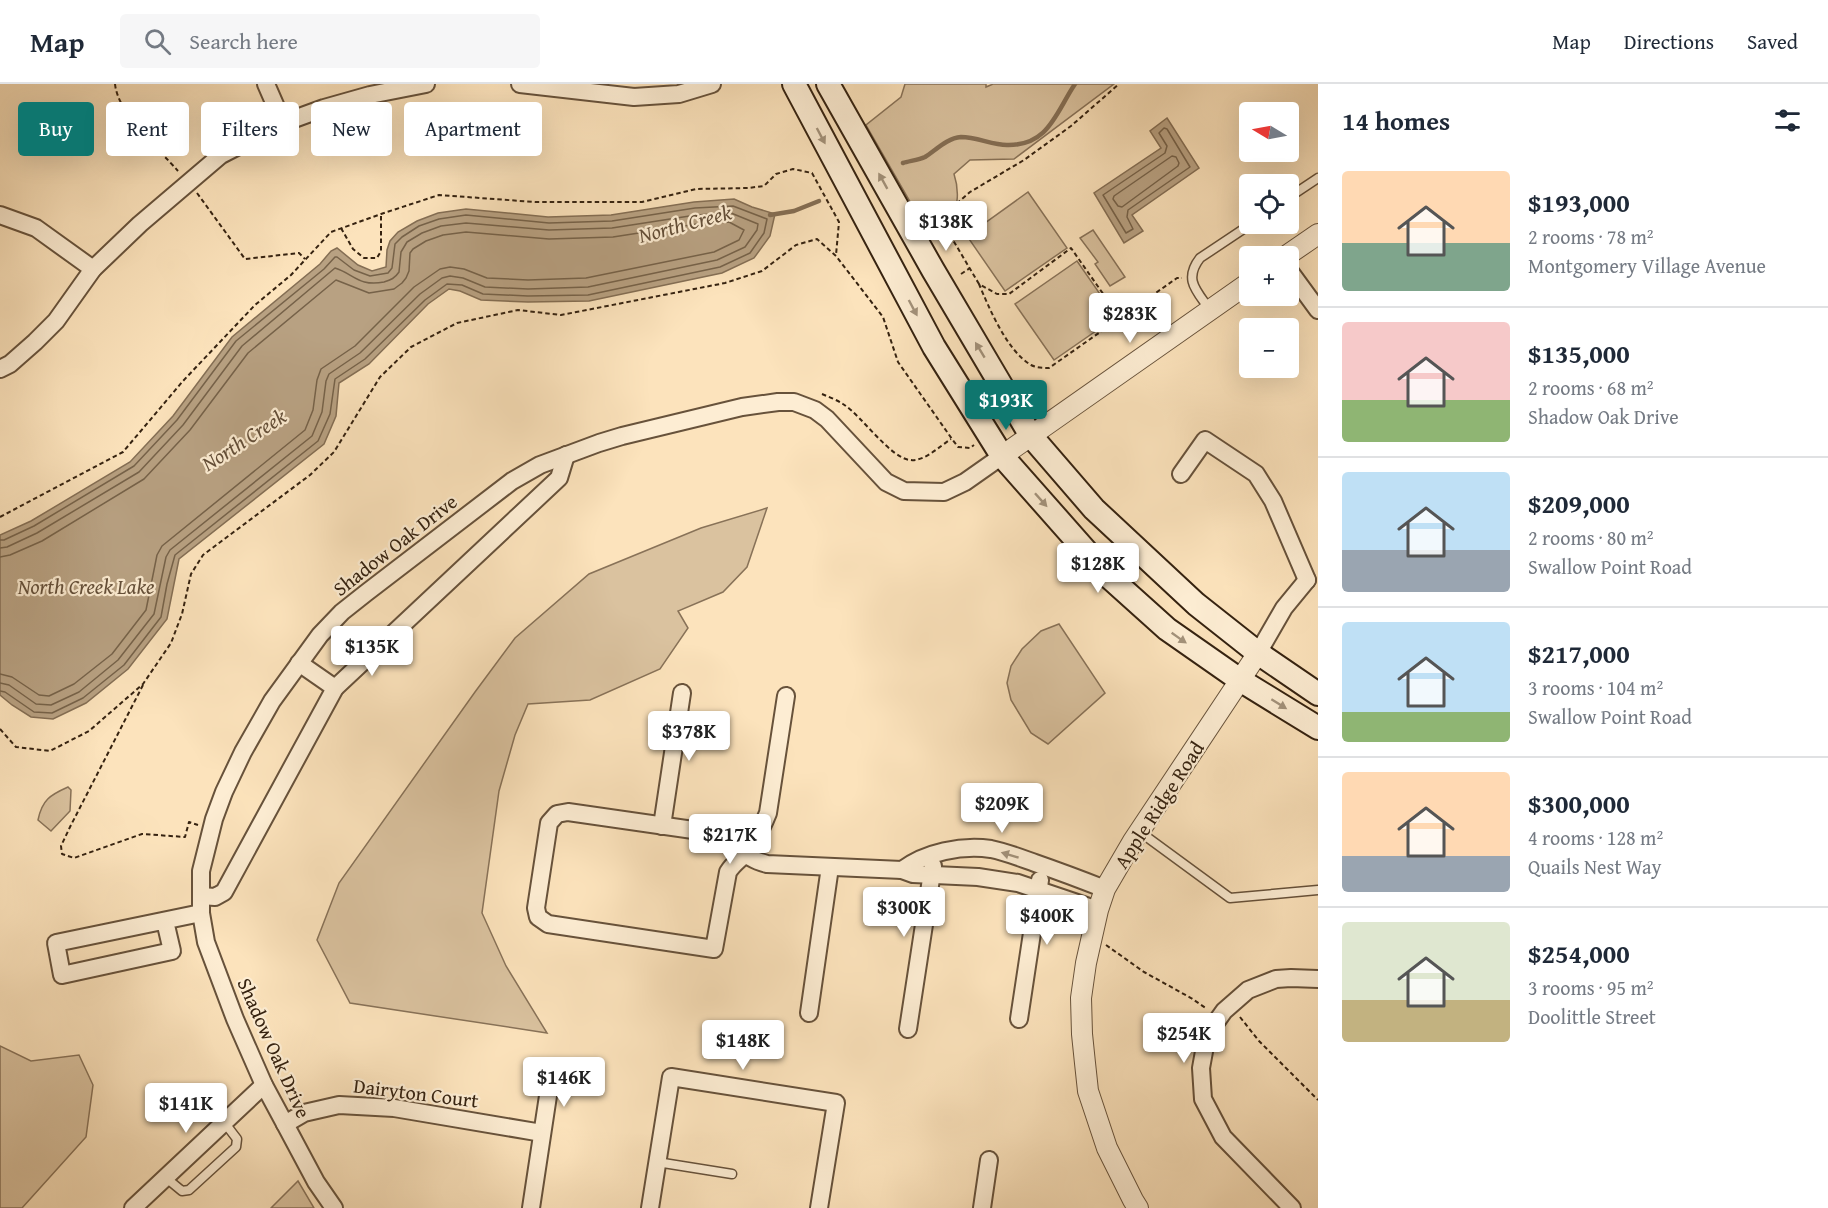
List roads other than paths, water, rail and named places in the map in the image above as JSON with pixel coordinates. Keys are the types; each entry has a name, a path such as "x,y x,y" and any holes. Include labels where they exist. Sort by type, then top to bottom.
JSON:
{"main road":[{"path":"794,84 934,347 1002,456 1108,576 1167,629 1240,680 1318,728"},
{"path":"828,84 933,270 1031,436 1094,509 1196,604 1258,653 1318,694"}],"street":[{"path":"266,84 274,102"},
{"path":"299,117 370,95 426,84"},
{"path":"520,84 583,88 634,97 679,94 712,84"},
{"path":"0,369 18,357 56,321 93,269 140,224 220,156"},
{"path":"0,216 36,228 93,269"},
{"path":"1299,247 1318,234"},
{"path":"1299,284 1318,310"},
{"path":"1002,456 1239,290"},
{"name":"Shadow Oak Drive","path":"334,1208 316,1182 264,1085 235,1019 207,942 201,905 201,871 225,792 243,752 272,701 320,635 342,612 512,481 540,465 622,436 742,407 794,402 821,414 886,482 903,491 944,492 964,482 1002,456"},
{"path":"1181,474 1205,440 1256,474 1273,501 1313,580 1284,608 1258,653"},
{"path":"165,921 172,951 62,975 56,943 165,921 224,892 335,688 560,478 566,455"},
{"name":"Apple Ridge Road","path":"1138,1208 1107,1148 1088,1091 1082,1034 1082,998 1092,935 1105,889 1258,653"},
{"path":"299,663 335,688"},
{"path":"662,826 682,693"},
{"path":"786,696 768,813 761,831 744,854 734,862 728,872 714,949 548,924 538,917 536,908 549,823 557,814 568,812 707,832 724,838 744,854 753,861 767,864 902,870 913,874 996,879 1038,889 1098,910"},
{"path":"902,870 910,864 935,854 956,850 990,849 1105,889"},
{"path":"908,1029 935,854"},
{"path":"1019,1019 1038,889 1044,866"},
{"path":"809,1013 830,867"},
{"path":"1292,1208 1222,1137 1203,1099 1201,1068 1207,1035 1222,1014 1248,990 1276,979 1318,979"},
{"path":"531,1208 551,1076"},
{"path":"650,1208 671,1077 836,1103 819,1208"},
{"path":"133,1208 264,1085"},
{"name":"Dairyton Court","path":"285,1124 304,1113 339,1105 394,1108 542,1133"},
{"path":"982,1208 989,1160"}],"lane":[{"path":"1299,191 1318,178"},
{"path":"1210,310 1193,285 1191,276 1194,265 1200,258 1239,232"},
{"path":"1140,832 1230,898 1318,890"},
{"path":"165,1177 182,1191 189,1190 236,1147 237,1139 224,1122"},
{"path":"657,1162 732,1174"}],"water":[{"path":"1167,118 1199,168 1132,215 1143,231 1124,243 1094,193 1161,148 1150,131"},
{"name":"North Creek Lake","path":"734,199 775,214 770,236 754,258 722,273 589,301 481,300 449,289 428,304 369,364 339,383 336,416 324,444 179,559 167,619 128,669 86,703 53,719 31,717 0,695 0,535 31,521 130,462 173,416 232,337 320,264 331,251 337,248 358,265 372,271 386,267 390,241 398,232 438,213 466,209 548,217 611,215 694,202"}],"waterway":[{"name":"North Creek","path":"903,163 925,157 946,142 961,137 1007,145 1033,140 1050,125 1075,84"},
{"name":"North Creek","path":"770,215 794,211 819,201"}]}
